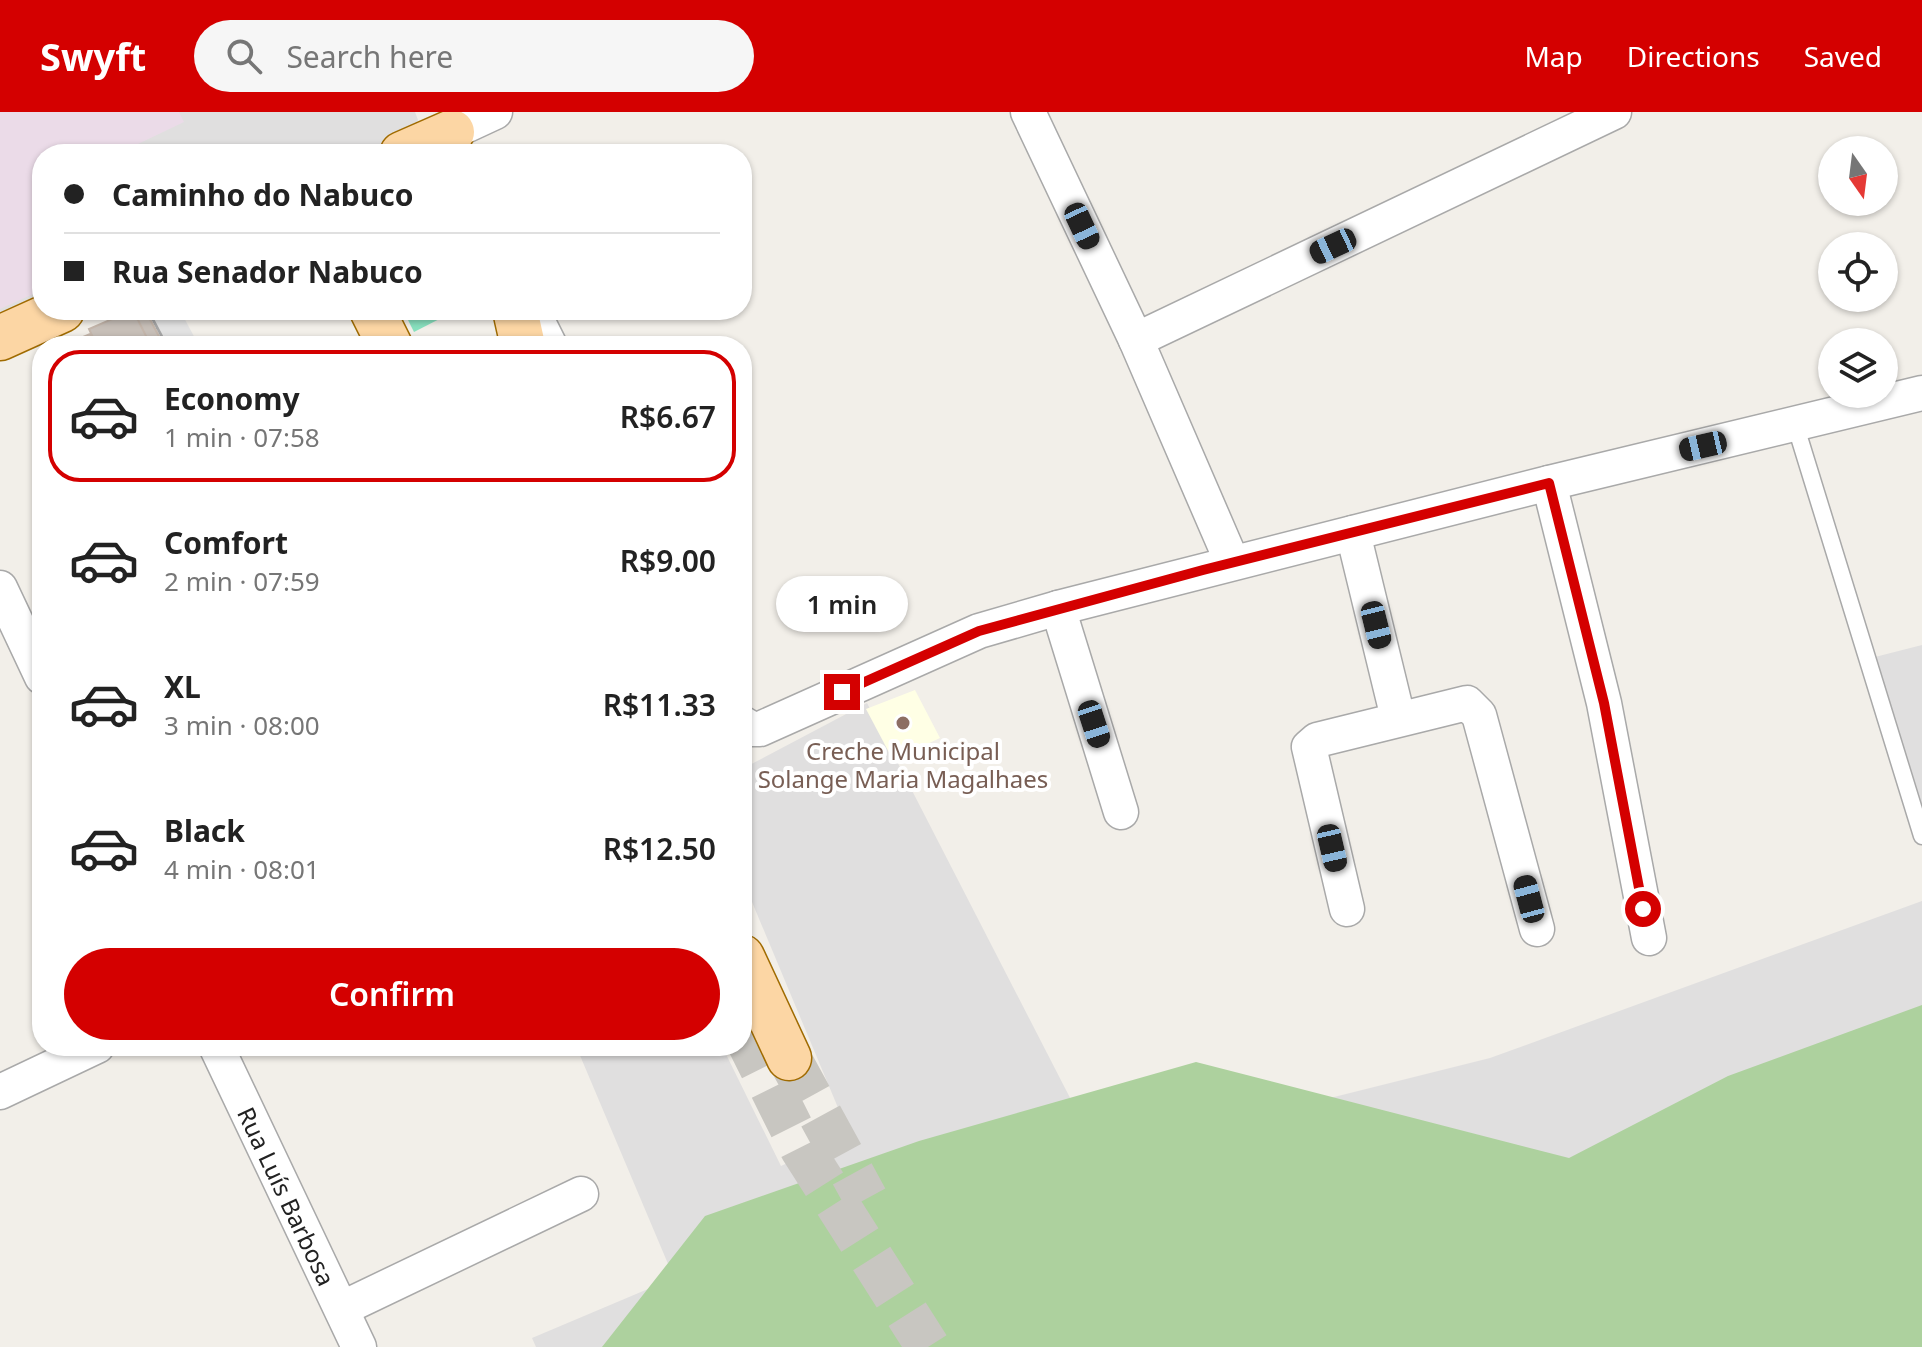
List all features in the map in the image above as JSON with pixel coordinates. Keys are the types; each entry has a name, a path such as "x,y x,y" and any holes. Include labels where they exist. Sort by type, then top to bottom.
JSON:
{"main road":[{"path":"426,144 452,133"},
{"path":"0,338 40,320"},
{"path":"752,978 789,1058"}],"street":[{"path":"452,133 495,112"},
{"path":"1028,112 1136,340 1232,562"},
{"path":"1136,340 1614,112"},
{"path":"752,727 760,729 979,631 1058,608 1549,483 1922,393"},
{"path":"1549,483 1604,703 1649,938"},
{"path":"1353,533 1398,718"},
{"path":"0,588 32,656"},
{"path":"1058,608 1121,812"},
{"path":"1347,909 1309,747 1317,740 1467,703 1479,715 1537,929"},
{"path":"0,1092 76,1056"},
{"name":"Rua Luís Barbosa","path":"221,1056 359,1347"},
{"path":"343,1308 581,1194"}],"lane":[{"path":"1795,424 1922,836"}],"shaded area":[{"path":"0,112 415,112 418,120 413,129 381,144 32,144 32,309 0,323"},
{"path":"0,112 179,112 184,122 138,144 32,144 32,295 0,309"},
{"path":"150,320 185,320 194,336 159,336"},
{"path":"1922,645 1922,807 1875,657"},
{"name":"Creche Municipal Solange Maria Magalhaes","path":"915,690 940,738 893,760 866,709"},
{"path":"867,703 1084,1125 1290,1108 1490,1058 1922,901 1922,1347 536,1347 532,1338 674,1278 580,1056 727,1056 781,1166 849,1134 752,902 752,764"}],"green space":[{"path":"408,320 437,320 414,332"},
{"path":"1922,1005 1922,1347 602,1347 705,1216 919,1141 1196,1062 1569,1158 1728,1076"}],"building":[{"path":"110,320 138,320 146,336 92,336 89,329"},
{"path":"138,320 150,320 159,336 146,336"}],"tunnel":[{"path":"752,1049 802,1149 928,1347"},
{"path":"789,1058 866,1199"}],"place":[{"name":"Creche Municipal Solange Maria Magalhaes","path":"903,723"}],"route":[{"path":"842,692 979,631 1203,570 1549,483 1604,703 1643,909"}]}
